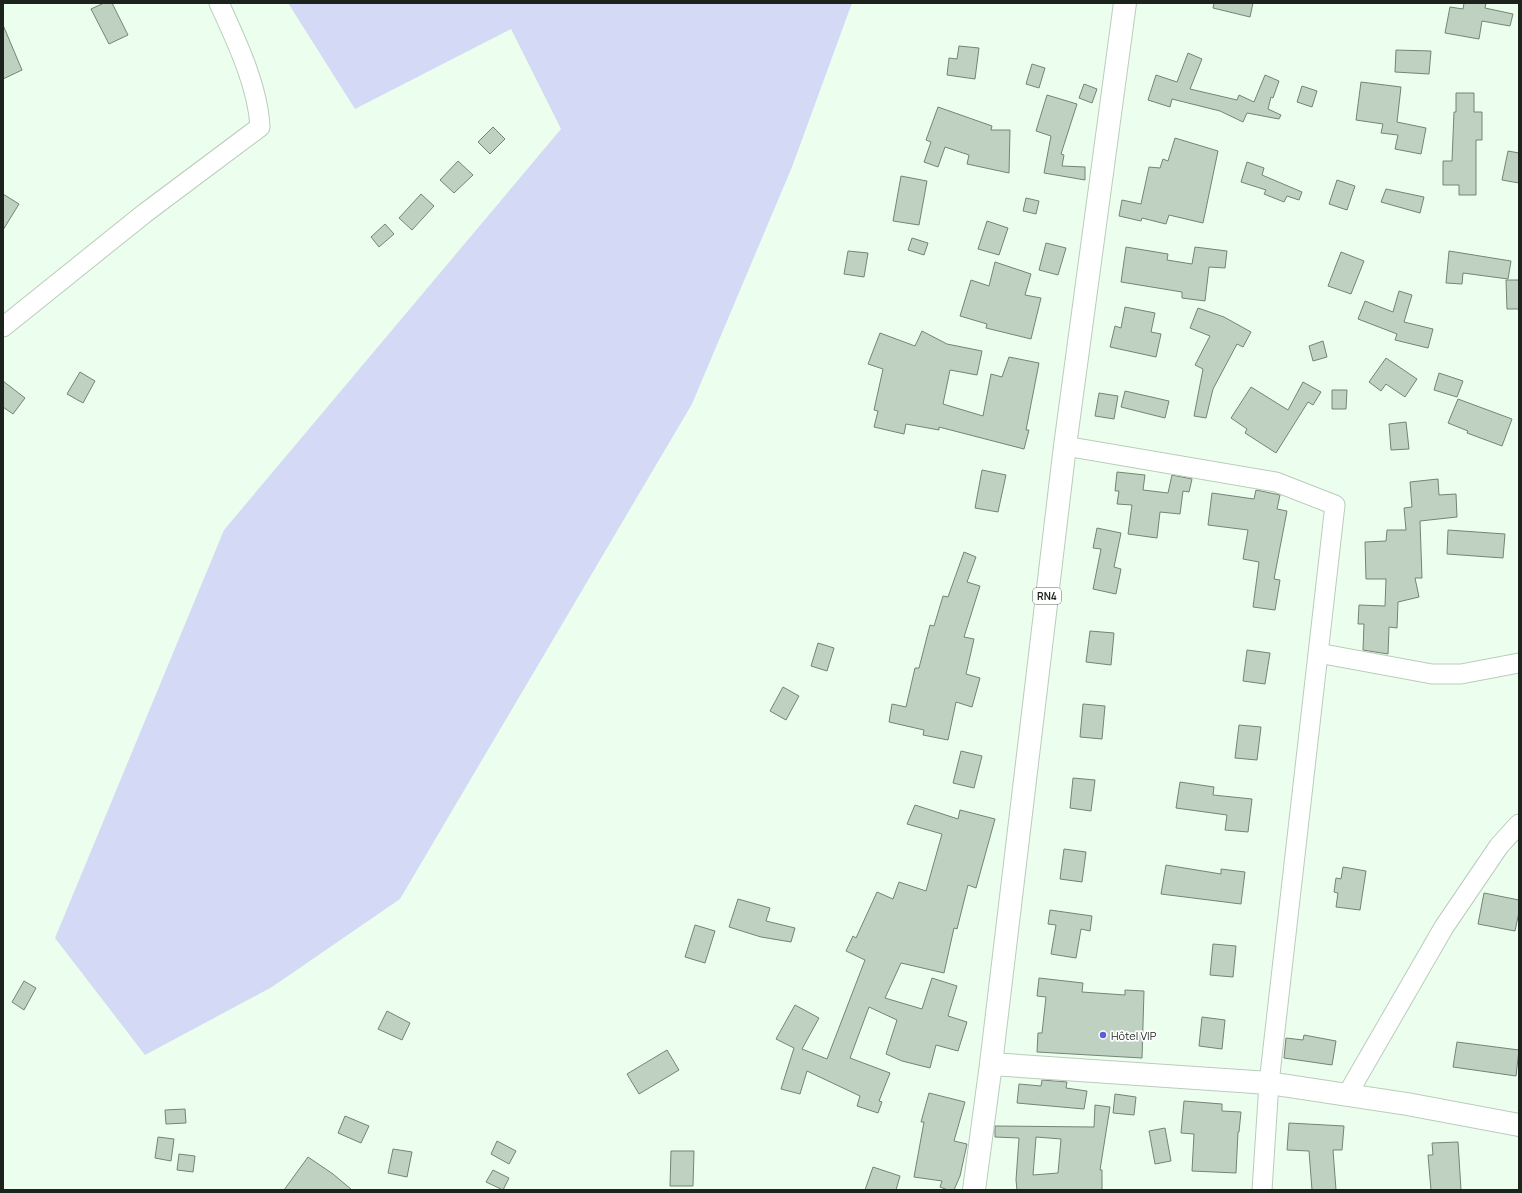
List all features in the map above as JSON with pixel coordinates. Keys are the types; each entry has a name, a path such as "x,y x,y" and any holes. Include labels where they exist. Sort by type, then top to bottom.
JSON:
{"main road":[{"name":"RN4","path":"974,1190 991,1064 1065,446 1125,3"},
{"path":"991,1064 1269,1083 1407,1104 1519,1125"}],"street":[{"path":"3,327 145,213 260,127 259,108 236,40 219,3"},
{"path":"1065,446 1276,482 1335,506 1269,1083 1262,1190"},
{"path":"1318,653 1432,674 1461,674 1519,663"},
{"path":"1347,1095 1444,927 1499,846 1519,824"}],"shaded area":[{"path":"288,3 852,3 792,167 692,404 400,899 272,987 145,1055 55,938 224,530 561,129 511,29 355,109"}],"building":[{"path":"104,3 112,3 128,35 109,44 91,9"},
{"path":"1214,3 1253,3 1250,17 1213,8"},
{"path":"1464,3 1486,3 1485,8 1513,14 1510,26 1482,21 1479,39 1445,33 1450,7 1463,9"},
{"path":"3,25 22,70 3,79"},
{"path":"959,46 979,48 975,79 947,75 949,58 957,59"},
{"path":"1396,50 1431,51 1429,74 1395,72"},
{"path":"1188,53 1202,59 1190,89 1237,100 1239,95 1254,102 1265,75 1279,81 1273,98 1271,97 1268,109 1281,115 1279,119 1247,113 1243,122 1220,111 1172,99 1170,107 1148,100 1156,75 1177,82"},
{"path":"1032,64 1045,68 1039,88 1026,84"},
{"path":"1361,82 1401,87 1397,122 1426,128 1421,154 1395,149 1398,135 1381,133 1383,124 1356,120"},
{"path":"1084,84 1097,89 1092,103 1079,98"},
{"path":"1302,86 1317,91 1312,107 1297,102"},
{"path":"1456,93 1474,93 1474,112 1482,112 1482,140 1476,140 1476,195 1459,195 1459,185 1443,185 1443,161 1452,161"},
{"path":"1047,95 1077,104 1061,154 1064,155 1062,166 1085,167 1085,180 1044,173 1051,136 1036,131"},
{"path":"938,107 992,126 991,130 1010,130 1009,173 967,164 969,155 945,147 938,167 924,162 931,142 926,140"},
{"path":"493,127 505,139 490,154 478,142"},
{"path":"1175,138 1218,151 1203,223 1169,215 1166,224 1142,218 1141,221 1119,216 1122,200 1141,204 1149,167 1160,168 1163,159 1168,161"},
{"path":"1508,151 1519,153 1519,183 1502,180"},
{"path":"458,161 473,175 454,193 440,180"},
{"path":"1247,162 1264,168 1262,175 1302,192 1299,200 1287,196 1284,202 1264,194 1266,190 1241,182"},
{"path":"901,176 927,181 919,225 893,221"},
{"path":"1337,180 1355,186 1347,210 1329,204"},
{"path":"1386,189 1424,197 1420,213 1381,202"},
{"path":"3,194 19,204 3,230"},
{"path":"421,194 434,206 412,230 399,218"},
{"path":"1026,198 1039,201 1036,214 1023,211"},
{"path":"987,221 1008,228 999,255 978,249"},
{"path":"385,224 394,234 379,247 371,237"},
{"path":"912,238 928,243 924,255 908,250"},
{"path":"1046,243 1066,248 1058,275 1039,270"},
{"path":"1126,247 1168,254 1167,260 1192,264 1195,247 1227,251 1225,268 1209,267 1205,301 1182,298 1182,292 1121,282"},
{"path":"848,251 868,253 864,277 844,274"},
{"path":"1449,251 1511,261 1508,279 1463,273 1462,284 1446,283"},
{"path":"1341,252 1364,261 1351,294 1328,286"},
{"path":"995,262 1031,274 1025,295 1041,298 1031,339 986,328 987,324 960,316 971,280 989,286"},
{"path":"1506,280 1519,280 1519,309 1507,309"},
{"path":"1399,291 1412,295 1404,322 1433,329 1428,348 1395,340 1397,334 1358,319 1365,301 1393,312"},
{"path":"1125,307 1155,313 1151,332 1161,334 1156,357 1110,347 1115,326 1121,328"},
{"path":"1198,308 1224,317 1251,332 1243,347 1237,344 1213,389 1206,418 1194,416 1203,369 1195,365 1210,336 1190,328"},
{"path":"922,331 947,344 982,351 977,375 950,370 943,404 983,416 991,374 1002,377 1009,357 1039,363 1026,430 1029,430 1024,449 939,427 939,430 906,424 904,434 874,427 878,411 874,410 883,369 868,364 880,333 915,346"},
{"path":"1323,341 1327,357 1313,361 1309,346"},
{"path":"1386,358 1417,379 1405,397 1386,384 1381,391 1369,382"},
{"path":"80,372 95,381 83,403 67,394"},
{"path":"1439,373 1463,381 1457,397 1434,390"},
{"path":"3,381 25,398 13,414 3,407"},
{"path":"1303,382 1321,392 1313,405 1308,402 1276,453 1245,433 1247,429 1231,418 1251,387 1288,410"},
{"path":"1332,390 1347,390 1346,409 1332,409"},
{"path":"1125,391 1169,401 1165,418 1121,407"},
{"path":"1099,393 1118,396 1114,419 1095,416"},
{"path":"1458,399 1512,419 1502,446 1467,433 1468,431 1448,423"},
{"path":"1406,422 1409,449 1391,450 1389,424"},
{"path":"982,470 1006,475 998,512 975,508"},
{"path":"1117,472 1145,475 1143,490 1168,493 1172,475 1192,479 1189,492 1183,491 1180,514 1160,512 1157,538 1128,534 1132,505 1117,504 1119,491 1115,491"},
{"path":"1438,479 1439,495 1456,494 1457,517 1420,521 1422,578 1415,578 1419,597 1398,602 1397,628 1389,627 1388,654 1363,650 1364,624 1358,624 1359,605 1385,606 1386,579 1366,579 1365,542 1386,541 1387,530 1406,530 1404,508 1412,507 1410,482"},
{"path":"1256,490 1280,495 1277,509 1287,511 1274,579 1280,580 1275,610 1253,607 1259,562 1243,559 1248,530 1208,525 1212,493 1254,499"},
{"path":"1097,528 1121,533 1114,567 1121,569 1116,594 1093,589 1101,549 1093,548"},
{"path":"1448,530 1505,534 1503,558 1447,554"},
{"path":"964,552 976,557 967,582 980,586 964,637 974,639 966,674 980,678 972,707 956,702 948,740 923,735 924,730 889,722 892,704 906,707 915,668 919,668 930,625 934,626 943,596 948,597"},
{"path":"1090,631 1114,633 1111,665 1086,662"},
{"path":"818,643 834,648 827,671 811,666"},
{"path":"1247,650 1270,653 1265,684 1243,681"},
{"path":"783,687 799,696 786,720 770,711"},
{"path":"1083,704 1105,706 1102,739 1080,737"},
{"path":"1239,725 1261,727 1257,760 1235,758"},
{"path":"961,751 982,756 974,788 953,783"},
{"path":"1073,778 1095,780 1091,811 1070,808"},
{"path":"1180,782 1214,787 1213,795 1252,799 1248,832 1225,830 1227,815 1176,808"},
{"path":"915,805 958,819 960,810 995,819 976,888 968,885 957,929 954,928 944,973 901,963 885,998 922,1009 932,978 957,986 948,1016 967,1022 958,1051 936,1045 930,1068 902,1061 886,1054 897,1020 869,1007 850,1058 890,1073 879,1101 882,1102 878,1113 857,1106 860,1096 807,1071 800,1094 781,1089 794,1048 776,1039 795,1005 819,1018 802,1049 827,1059 865,960 846,951 853,936 856,938 877,892 893,899 899,882 926,891 942,834 907,824"},
{"path":"1064,849 1086,852 1082,882 1060,879"},
{"path":"1166,865 1221,874 1221,869 1245,872 1241,904 1161,894"},
{"path":"1343,867 1366,871 1360,910 1336,907 1338,893 1334,892 1336,878 1341,879"},
{"path":"1484,893 1519,900 1519,912 1515,931 1478,924"},
{"path":"738,899 770,908 766,921 795,928 791,942 761,937 729,927"},
{"path":"1050,910 1092,916 1090,931 1081,929 1076,958 1051,954 1056,925 1048,924"},
{"path":"695,925 715,931 705,963 685,957"},
{"path":"1213,944 1236,946 1233,977 1210,975"},
{"path":"1039,978 1083,983 1082,992 1125,995 1125,990 1144,991 1142,1058 1037,1052 1038,1033 1042,1033 1046,997 1037,996"},
{"path":"24,981 36,988 24,1010 12,1002"},
{"path":"387,1011 410,1023 402,1040 378,1029"},
{"path":"1202,1017 1225,1020 1222,1049 1199,1046"},
{"path":"1304,1035 1336,1041 1332,1065 1284,1058 1286,1038 1303,1040"},
{"path":"1457,1042 1519,1050 1516,1076 1453,1067"},
{"path":"667,1050 679,1070 639,1094 627,1074"},
{"path":"1042,1080 1067,1082 1066,1088 1087,1091 1084,1109 1017,1103 1019,1084 1041,1086"},
{"path":"929,1093 965,1102 954,1141 967,1144 960,1176 954,1190 948,1190 940,1187 942,1181 914,1177 924,1122 921,1122"},
{"path":"1115,1094 1136,1097 1134,1115 1113,1113"},
{"path":"1184,1101 1222,1104 1222,1111 1241,1112 1238,1132 1236,1173 1192,1171 1194,1134 1181,1133"},
{"path":"1095,1105 1110,1107 1100,1170 1102,1170 1102,1190 1017,1190 1016,1180 1019,1138 995,1137 995,1126 1094,1127","holes":["1036,1137 1061,1139 1058,1173 1033,1175"]},
{"path":"185,1109 186,1123 166,1124 165,1110"},
{"path":"345,1116 369,1126 361,1143 338,1133"},
{"path":"1289,1123 1344,1126 1342,1150 1333,1150 1336,1190 1312,1190 1309,1151 1287,1150"},
{"path":"1165,1128 1171,1161 1155,1164 1149,1131"},
{"path":"158,1137 174,1139 171,1161 155,1158"},
{"path":"497,1141 516,1151 509,1164 491,1154"},
{"path":"1458,1142 1461,1190 1431,1190 1428,1155 1433,1155 1432,1143"},
{"path":"393,1149 412,1152 407,1177 388,1173"},
{"path":"671,1151 694,1151 693,1186 670,1186"},
{"path":"179,1154 195,1156 193,1172 177,1170"},
{"path":"308,1157 333,1174 352,1190 284,1190"},
{"path":"873,1167 900,1176 896,1190 865,1190"},
{"path":"493,1170 509,1178 503,1190 486,1182"}],"place":[{"name":"Hôtel VIP","path":"1103,1035"}]}
